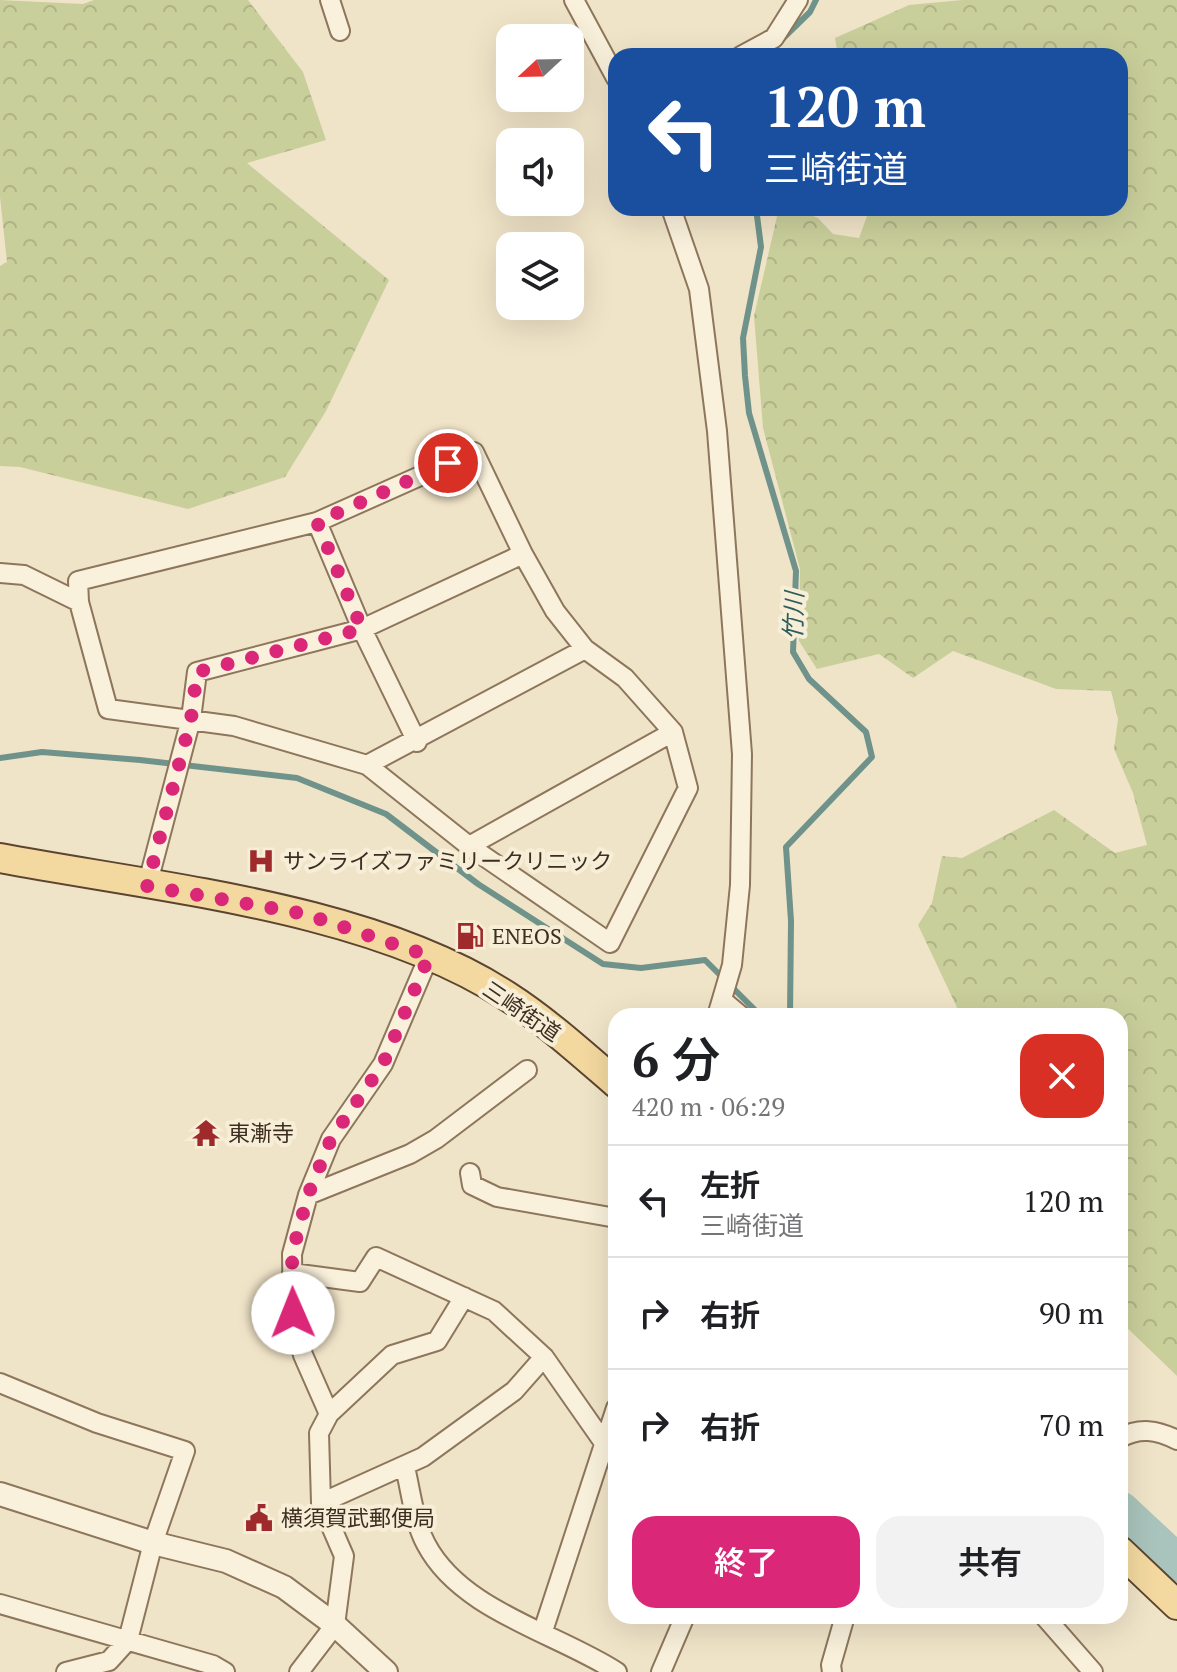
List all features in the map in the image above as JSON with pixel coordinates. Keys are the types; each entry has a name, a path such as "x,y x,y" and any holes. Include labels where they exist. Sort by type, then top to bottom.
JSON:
{"main road":[{"name":"三崎街道","path":"0,858 305,914 429,956 506,995 608,1077"},
{"path":"1128,1559 1177,1605"}],"street":[{"path":"330,0 340,31"},
{"path":"574,0 608,60"},
{"path":"756,48 774,38 798,0"},
{"path":"677,216 699,289 717,431 742,754 740,885 732,965 720,1008"},
{"path":"474,452 523,554 555,611 585,649 625,678 673,732 688,788 610,943 469,846 367,765 234,726 108,709 79,602 78,581 317,522 474,452"},
{"path":"317,522 362,629 417,742"},
{"path":"147,886 191,719 197,672 362,629 523,554"},
{"path":"0,573 24,575 79,602"},
{"path":"367,765 417,742 585,649"},
{"path":"469,846 673,732"},
{"path":"329,1414 303,1355 293,1313 292,1254 308,1195 331,1139 383,1064 429,956"},
{"path":"308,1195 410,1154 436,1139 527,1070"},
{"path":"470,1173 472,1185 497,1197 608,1217"},
{"path":"292,1273 360,1282 376,1257 494,1311 544,1357 571,1390 602,1440"},
{"path":"299,1672 335,1625 344,1556 321,1503 319,1433 329,1414 392,1355 437,1341 464,1297"},
{"path":"321,1503 405,1467 473,1424 514,1391 544,1357"},
{"path":"0,1383 97,1423 185,1451 153,1543 128,1640 109,1661 66,1672"},
{"path":"543,1631 578,1530 608,1426"},
{"path":"1128,1434 1161,1431 1177,1440"},
{"path":"405,1467 426,1545 465,1590 514,1620 543,1631 617,1672"},
{"path":"0,1494 240,1567 284,1587 335,1625 386,1672"},
{"path":"0,1604 213,1665 225,1672"},
{"path":"661,1672 682,1624"},
{"path":"826,1670 842,1624"},
{"path":"1051,1624 1093,1672"}],"green space":[{"path":"0,0 83,4 94,0 248,0 303,72 326,140 247,163 389,280 326,411 285,477 188,509 20,467 0,466 0,266 7,262 0,197"},
{"path":"962,0 1177,0 1177,1376 1128,1329 1128,1008 957,1008 918,925 932,903 942,856 962,858 1054,810 1115,853 1147,845 1133,793 1114,749 1118,719 1111,691 1056,689 953,651 913,678 879,654 817,669 799,641 800,569 763,428 754,316 777,216 813,216 833,234 859,238 867,216 1128,216 1128,48 837,48 835,38 909,5"}],"waterway":[{"name":"竹川","path":"773,48 810,12 816,0"},
{"name":"竹川","path":"757,216 761,247 743,338 745,376 749,413 796,571 793,652 809,679 866,732 872,757 786,847 791,921 790,1008"},
{"path":"0,758 42,752 297,778 386,814 478,884 603,964 641,968 705,960 753,1008"},
{"name":"竹川","path":"1128,1517 1177,1563"}],"place":[{"name":"サンライズファミリークリニック","path":"261,861"},
{"name":"ENEOS","path":"470,936"},
{"name":"東漸寺","path":"206,1133"},
{"name":"横須賀武郵便局","path":"259,1518"}],"route":[{"path":"293,1313 292,1254 308,1195 331,1139 383,1064 429,956 305,914 147,886 191,719 197,672 362,629 317,522 448,463"}]}
